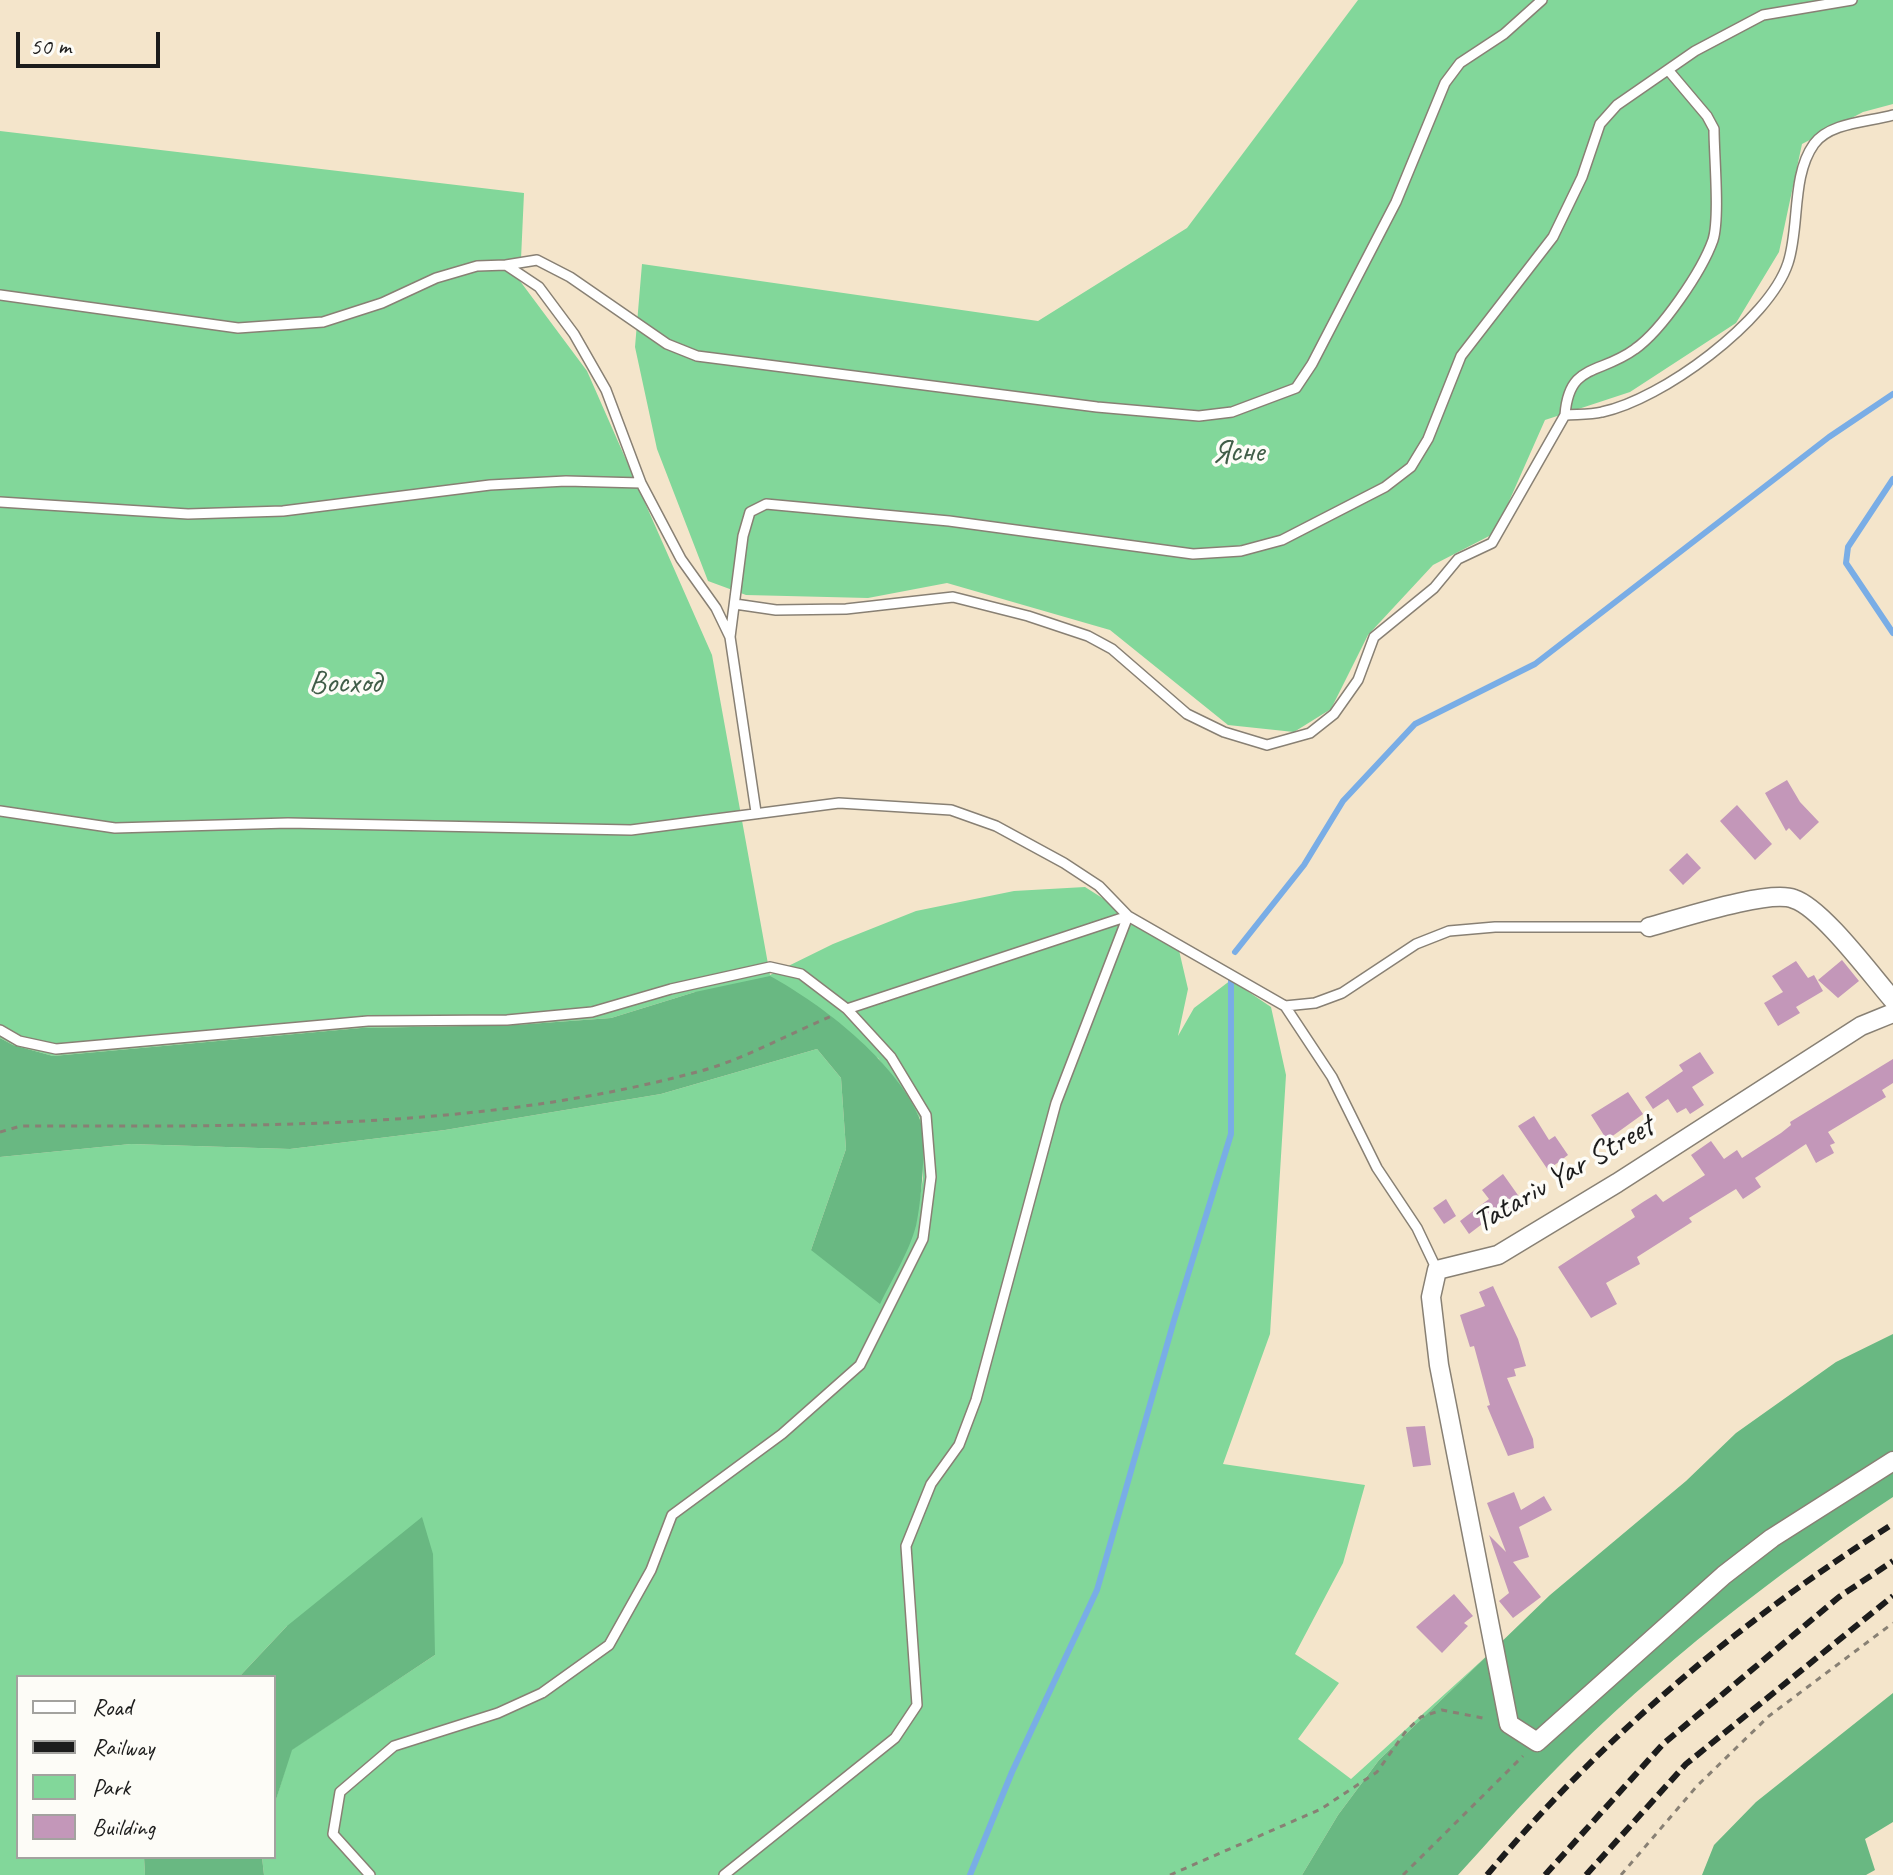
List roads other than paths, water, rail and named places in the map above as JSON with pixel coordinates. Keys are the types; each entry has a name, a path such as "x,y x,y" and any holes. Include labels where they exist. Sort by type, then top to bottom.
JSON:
{"street":[{"path":"1649,927 1771,897 1792,897 1811,907 1893,1000"},
{"name":"Tatariv Yar Street","path":"1437,1270 1498,1255 1617,1183 1861,1026 1893,1013"},
{"path":"1437,1270 1431,1297 1439,1365 1509,1724 1537,1742 1724,1575 1772,1538 1893,1461"}],"lane":[{"path":"0,295 238,328 323,322 382,303 463,270 537,260 570,277 667,344 697,356 1125,410 1199,416 1232,412 1296,388 1312,364 1396,202 1445,83 1460,63 1504,34 1542,0"},
{"path":"756,812 730,637 750,512 766,504 949,521 1193,554 1241,551 1282,540 1385,487 1411,467 1428,439 1461,356 1553,237 1582,177 1600,124 1617,105 1695,51 1763,15 1852,0"},
{"path":"735,604 776,610 846,609 953,597 1028,616 1088,636 1112,649 1187,714 1224,732 1267,745 1310,733 1334,714 1358,680 1374,637 1434,588 1458,559 1492,543 1565,415 1567,391 1578,377 1635,349 1651,333 1698,268 1714,236 1714,129 1707,116 1669,71"},
{"path":"1565,415 1602,412 1635,401 1701,364 1771,293 1787,266 1805,163 1814,143 1831,131 1893,115"},
{"path":"506,265 539,287 574,334 606,390 641,483 681,559 716,608 730,637"},
{"path":"0,502 204,513 298,509 490,485 566,481 641,483"},
{"path":"0,811 115,828 288,823 617,830 710,823 756,812 839,803 951,810 996,826 1064,863 1099,886 1128,916 1285,1006 1332,1077 1377,1168 1417,1228 1437,1270"},
{"path":"847,1009 1128,916"},
{"path":"724,1875 895,1738 917,1705 906,1546 926,1495 959,1445 976,1400 1056,1103 1128,916"},
{"path":"1285,1006 1315,1003 1342,993 1416,944 1449,931 1495,927 1649,927"},
{"path":"0,1030 19,1041 56,1049 368,1021 507,1020 592,1012 671,989 770,967 801,974 847,1009 891,1057 926,1115 931,1177 923,1239 860,1365 782,1434 672,1515 651,1570 609,1645 531,1698 498,1713 394,1746 340,1792 333,1834 370,1875"}],"waterway":[{"path":"1235,952 1304,865 1343,801 1415,724 1535,664 1829,437 1893,394"},
{"path":"1893,479 1848,547 1846,563 1893,633"},
{"path":"970,1875 1012,1772 1097,1590 1231,1134 1231,980"}],"railway":[{"path":"1487,1875 1577,1776 1676,1684 1782,1599 1893,1524"},
{"path":"1545,1875 1663,1744 1839,1597 1893,1561"},
{"path":"1586,1875 1686,1764 1893,1596"}],"park label":[{"name":"Ясне","path":"1238,453"},
{"name":"Восход","path":"345,684"}]}
